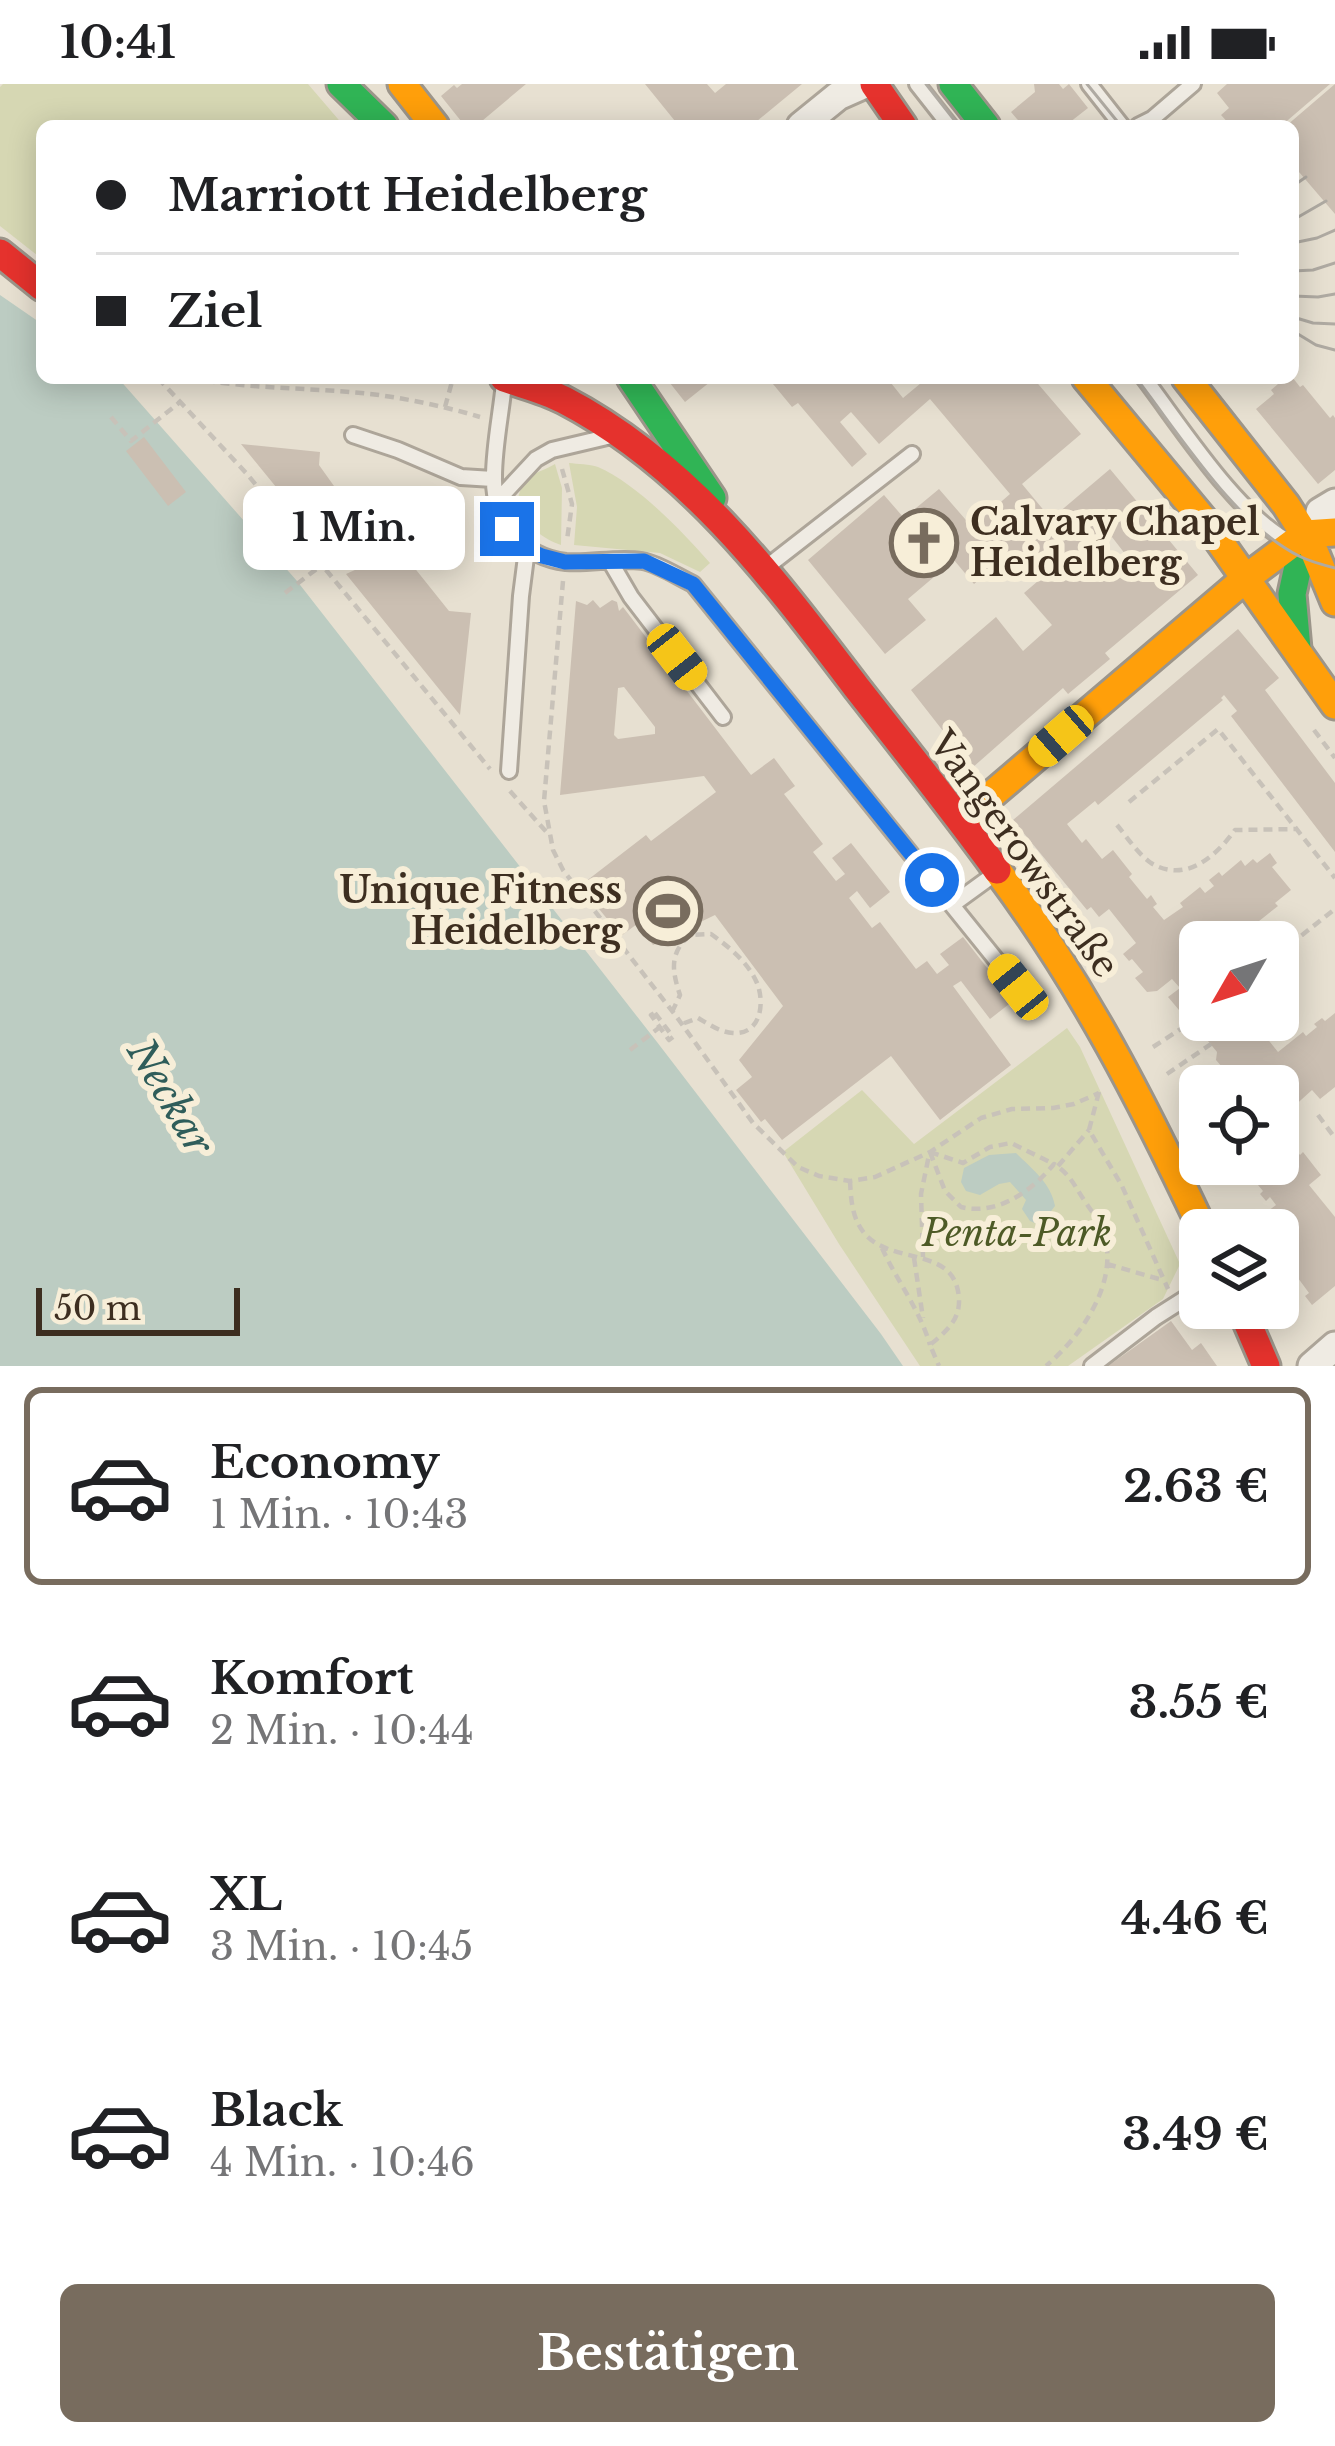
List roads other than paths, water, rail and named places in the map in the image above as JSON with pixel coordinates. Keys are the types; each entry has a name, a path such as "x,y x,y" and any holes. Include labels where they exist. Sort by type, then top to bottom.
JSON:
{"main road":[{"path":"341,84 378,120"},
{"path":"401,84 430,120"},
{"path":"874,84 899,120"},
{"path":"953,84 981,120"},
{"path":"0,253 36,282"},
{"name":"Vangerowstraße","path":"521,384 560,398 620,434 661,464 745,546"},
{"name":"Vangerowstraße","path":"635,384 745,546 962,820 1079,989 1194,1209"},
{"path":"1091,384 1207,524 1335,706"},
{"path":"1191,384 1308,538 1335,602"},
{"path":"962,820 1246,578 1308,538"},
{"path":"1298,654 1287,592 1308,538"},
{"path":"1246,578 1335,602"},
{"path":"1250,1329 1265,1366"},
{"path":"1254,1329 1276,1366"}],"street":[{"path":"808,120 838,96 865,84"},
{"path":"1312,1366 1335,1346"}],"lane":[{"path":"917,84 947,120"},
{"path":"939,84 950,120"},
{"path":"1089,84 1117,120"},
{"path":"1150,120 1193,84"},
{"path":"503,384 494,479 496,502 507,529 527,549 565,562 644,561 693,584 1018,987"},
{"path":"1149,384 1259,521 1308,538"},
{"path":"496,502 536,459 552,450 620,434"},
{"path":"353,435 461,477 494,479"},
{"path":"764,569 912,454"},
{"path":"1259,521 1308,538"},
{"path":"509,771 527,549"},
{"path":"610,561 631,597 723,717"},
{"path":"952,905 998,871"},
{"path":"1092,1366 1179,1302"}],"water":[{"name":"Neckar","path":"0,295 36,320 36,384 123,384 297,581 903,1366 0,1366"},
{"path":"1016,1153 1053,1198 1055,1206 1037,1224 1022,1209 1026,1200 1010,1182 980,1195 966,1191 961,1182 964,1168 989,1155"}],"tram line":[{"path":"926,84 954,120"},
{"path":"1087,84 1116,120"},
{"path":"1299,182 1306,177"},
{"path":"1299,217 1326,201"},
{"path":"1299,242 1335,230"},
{"path":"1299,271 1335,263"},
{"path":"1299,296 1335,294"},
{"path":"1299,319 1335,324"},
{"path":"1299,335 1335,350"},
{"path":"1141,384 1210,476 1253,523 1299,556 1335,568"}],"place":[{"name":"Calvary Chapel Heidelberg","path":"924,543"},
{"name":"Unique Fitness Heidelberg","path":"668,911"}],"park label":[{"name":"Penta-Park","path":"1017,1233"}]}
